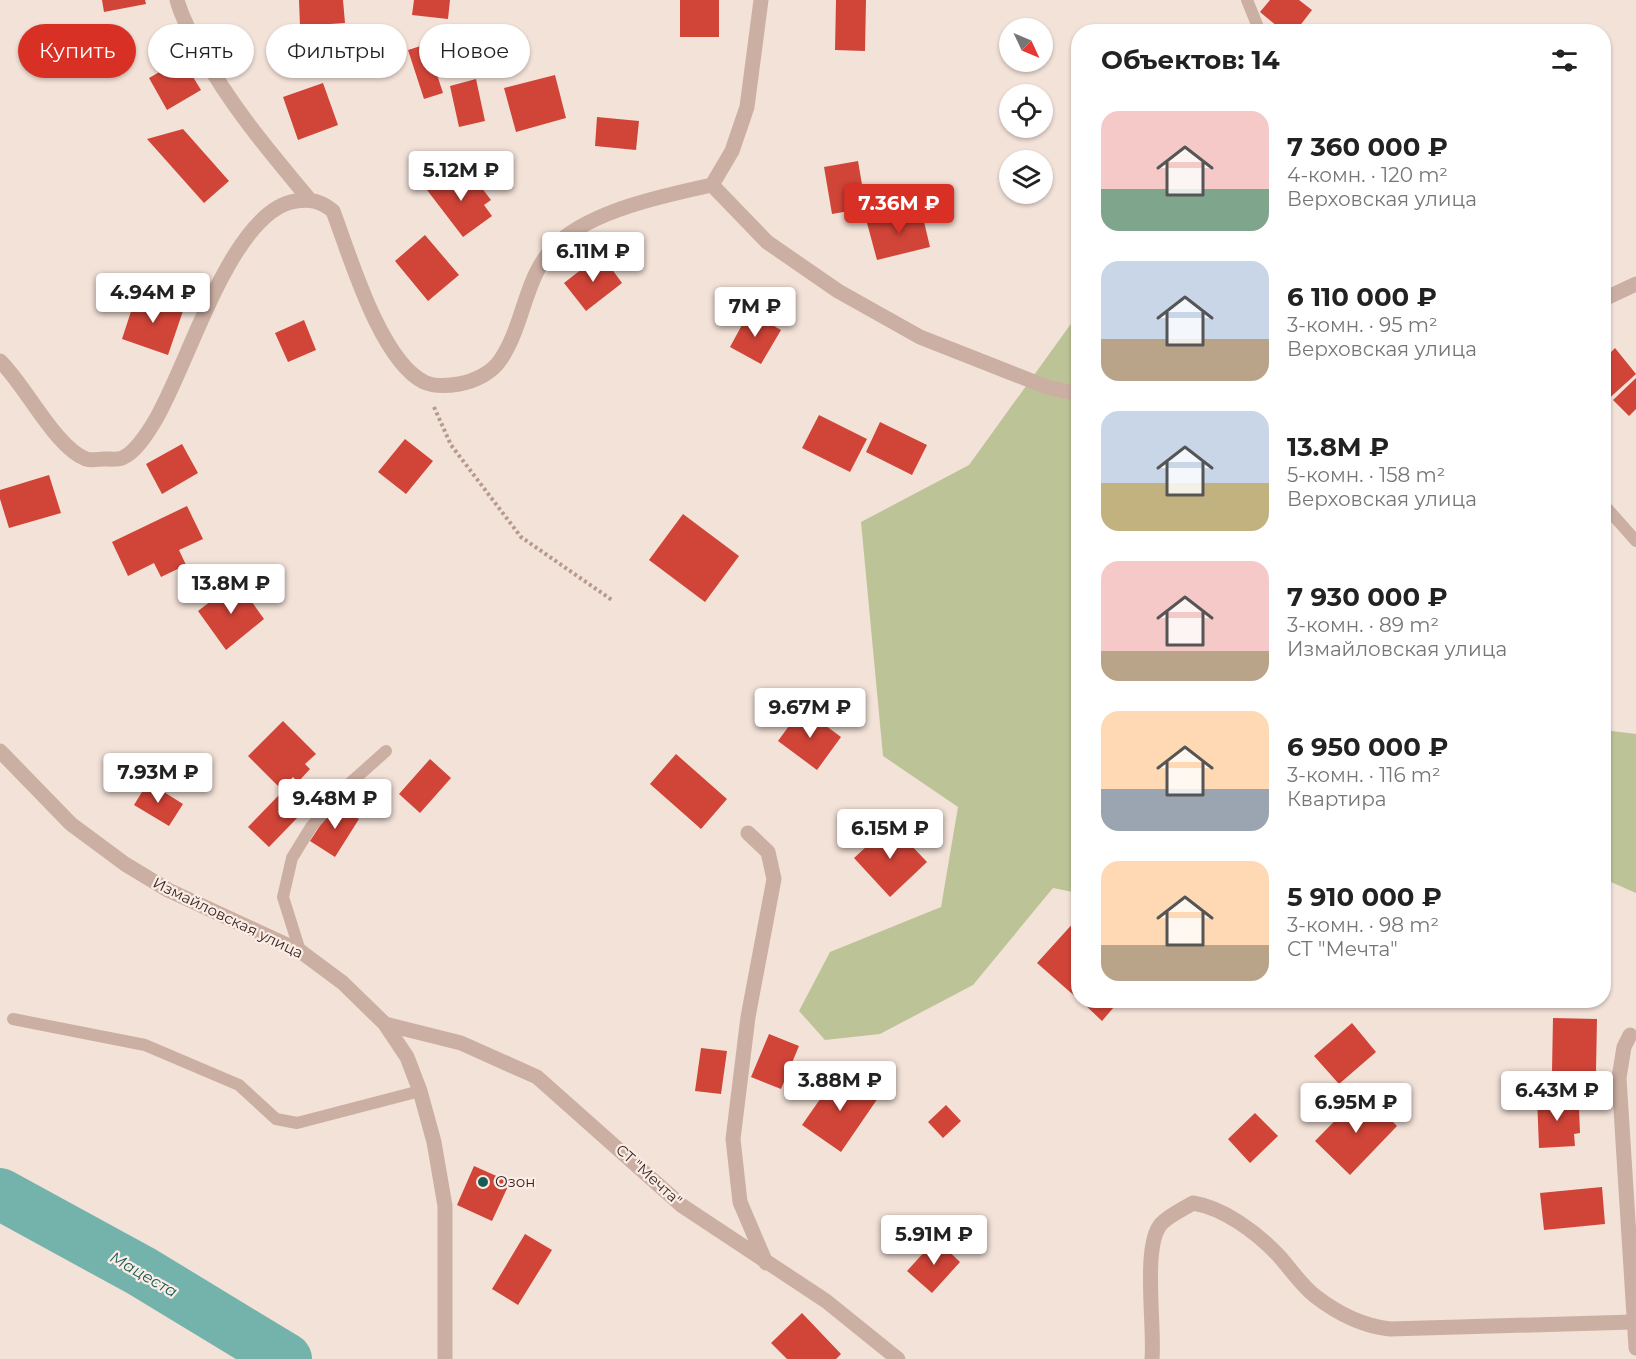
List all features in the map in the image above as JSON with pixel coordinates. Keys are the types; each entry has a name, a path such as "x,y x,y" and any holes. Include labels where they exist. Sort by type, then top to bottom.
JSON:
{"street":[{"path":"177,0 181,13 216,80 244,121 309,199"},
{"path":"0,361 13,373 62,442 87,460 123,458 142,440 167,402 232,256 267,213 285,203 309,199 324,204 333,211 364,298 395,355 423,382 446,387 476,381 501,360 518,323 527,291 541,261 561,240 599,219 651,199 712,185 732,152 747,107 761,0"},
{"path":"712,185 767,242 838,291 920,338 1047,387 1071,392"},
{"path":"1611,296 1636,284"},
{"name":"Измайловская улица","path":"0,751 71,824 125,864 168,890 300,951 343,983 385,1024 407,1057 420,1091 434,1142 444,1206 445,1359"},
{"path":"748,833 768,852 774,879 748,1017 733,1139 740,1202 766,1263"},
{"name":"СТ \"Мечта\"","path":"385,1024 461,1043 537,1077 681,1205 840,1311 898,1359"},
{"path":"1633,1035 1624,1047 1619,1078 1636,1348"},
{"path":"1152,1359 1154,1337 1150,1252 1161,1224 1193,1203 1210,1206 1244,1226 1276,1253 1314,1296 1364,1326 1389,1329 1634,1322"}],"lane":[{"path":"1247,0 1257,24"},
{"path":"1611,513 1636,541"},
{"path":"300,951 283,897 292,858 311,827 349,784 386,751"},
{"path":"13,1019 145,1045 239,1085 276,1119 297,1123 420,1091"}],"path":[{"path":"423,382 451,445 520,537 612,600"}],"green space":[{"path":"1071,324 1071,892 1053,888 973,985 880,1034 825,1040 799,1011 830,952 941,907 958,807 883,756 861,522 969,465"},
{"path":"1611,731 1636,734 1636,893 1611,882"}],"building":[{"path":"102,0 145,0 146,4 104,12"},
{"path":"299,0 343,0 345,23 300,24"},
{"path":"414,0 450,0 448,19 412,15"},
{"path":"680,0 719,0 719,37 680,37"},
{"path":"836,0 866,0 865,51 835,50"},
{"path":"1270,0 1299,0 1312,10 1301,24 1274,24 1260,12"},
{"path":"419,47 419,78 438,78 443,93 424,99 408,50"},
{"path":"555,75 566,118 516,132 504,88"},
{"path":"149,78 194,78 201,90 167,110"},
{"path":"476,79 485,121 459,127 450,86"},
{"path":"323,83 338,125 298,140 283,97"},
{"path":"597,117 639,121 636,150 595,146"},
{"path":"183,129 229,181 204,203 147,139"},
{"path":"858,161 866,208 832,214 824,167"},
{"path":"457,168 469,184 475,179 491,200 484,205 492,216 463,237 427,190"},
{"path":"921,209 930,247 877,260 867,223"},
{"path":"425,235 459,275 428,301 395,261"},
{"path":"601,254 622,283 586,311 564,283"},
{"path":"137,293 184,308 168,355 122,339"},
{"path":"749,312 781,330 761,364 730,347"},
{"path":"304,320 316,350 288,362 275,333"},
{"path":"1615,348 1636,374 1611,397 1611,352"},
{"path":"1636,378 1636,409 1629,416 1613,400"},
{"path":"819,415 867,439 850,472 802,448"},
{"path":"880,422 927,445 912,475 866,452"},
{"path":"405,439 433,461 406,494 378,472"},
{"path":"182,444 198,473 162,494 146,464"},
{"path":"49,475 61,513 9,528 0,499 0,490"},
{"path":"187,506 203,539 179,550 186,565 161,577 154,563 128,576 112,542"},
{"path":"683,514 739,556 705,602 649,560"},
{"path":"237,581 264,619 226,650 198,611"},
{"path":"802,708 841,737 817,770 778,741"},
{"path":"283,721 316,754 305,764 310,769 298,782 293,777 281,789 248,756"},
{"path":"676,754 727,799 701,829 650,784"},
{"path":"430,759 451,778 420,813 399,794"},
{"path":"148,782 183,804 169,826 134,805"},
{"path":"279,795 300,815 269,847 248,827"},
{"path":"334,804 359,819 335,857 310,841"},
{"path":"891,824 927,862 890,897 854,858"},
{"path":"1071,926 1071,993 1037,963"},
{"path":"1088,1008 1113,1008 1102,1021"},
{"path":"1553,1018 1597,1019 1596,1071 1552,1071"},
{"path":"1352,1023 1376,1052 1339,1084 1314,1056"},
{"path":"769,1034 799,1046 781,1089 751,1077"},
{"path":"701,1048 727,1051 721,1094 695,1091"},
{"path":"839,1072 878,1098 841,1152 802,1125"},
{"path":"1363,1092 1397,1126 1350,1175 1315,1141"},
{"path":"1571,1096 1572,1108 1579,1108 1580,1133 1574,1134 1575,1146 1539,1148 1537,1097"},
{"path":"946,1105 961,1121 943,1138 928,1122"},
{"path":"1255,1113 1278,1136 1250,1163 1228,1139"},
{"path":"474,1166 510,1182 492,1221 457,1205"},
{"path":"1602,1187 1605,1224 1544,1230 1540,1193"},
{"path":"525,1234 552,1250 518,1305 492,1289"},
{"path":"936,1239 960,1262 932,1293 907,1271"},
{"path":"802,1313 841,1354 836,1359 787,1359 771,1343"}],"waterway":[{"name":"Мацеста","path":"0,1194 141,1271 286,1359"}],"place":[{"name":"Озон","path":"483,1182"}]}
